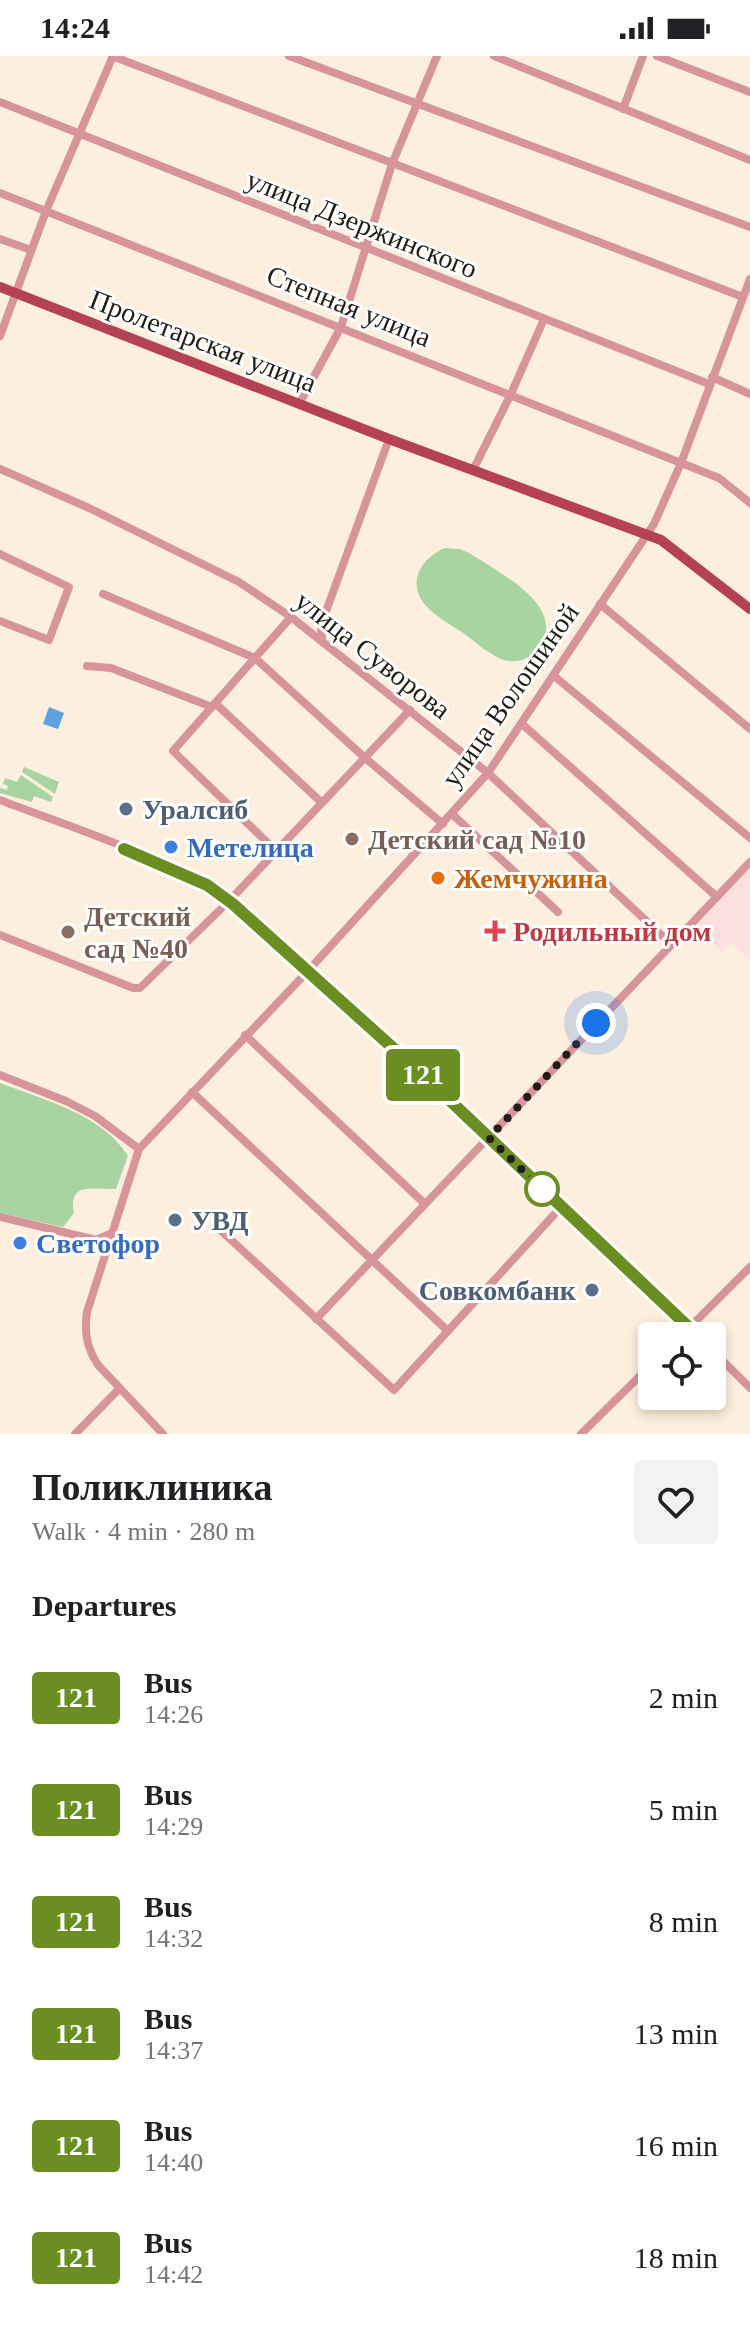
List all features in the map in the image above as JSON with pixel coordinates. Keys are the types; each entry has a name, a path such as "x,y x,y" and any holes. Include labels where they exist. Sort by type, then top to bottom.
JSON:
{"main road":[{"name":"Пролетарская улица","path":"0,287 389,439 647,535 686,557 750,609"}],"street":[{"path":"0,336 46,211 112,56 746,295"},
{"path":"289,56 750,227"},
{"path":"299,404 341,327 392,164 437,56"},
{"path":"494,56 750,160"},
{"path":"623,109 643,56"},
{"path":"657,56 750,92"},
{"name":"улица Дзержинского","path":"0,102 544,319 750,394"},
{"name":"Степная улица","path":"0,193 719,478 750,503"},
{"path":"0,239 31,250"},
{"name":"улица Волошиной","path":"163,1434 90,1354 85,1328 87,1312 139,1149 307,972 488,773 647,535 681,463 750,279"},
{"path":"473,470 544,319"},
{"path":"322,641 321,625 389,439"},
{"name":"улица Суворова","path":"0,469 89,508 239,582 291,617 488,773 671,944"},
{"path":"0,554 69,587 49,640 0,621"},
{"path":"103,594 255,658 443,824"},
{"path":"600,604 750,729"},
{"path":"275,850 173,751 291,617"},
{"path":"304,627 321,625"},
{"path":"87,666 111,668 213,705 321,802"},
{"path":"554,676 750,838"},
{"path":"0,935 133,988 140,988 229,901 410,710"},
{"path":"522,724 717,897"},
{"path":"0,800 207,885 229,901 317,978 684,1322"},
{"path":"452,814 558,912"},
{"path":"316,1319 750,862"},
{"path":"245,1035 424,1203"},
{"path":"0,1075 95,1116 139,1149"},
{"path":"192,1092 448,1331"},
{"path":"216,1226 394,1390 561,1207"},
{"path":"0,1217 96,1240 111,1234"},
{"path":"696,1322 750,1267"},
{"path":"726,1364 750,1388"},
{"path":"581,1434 638,1378"},
{"path":"75,1434 119,1389"}],"shaded area":[{"path":"750,866 750,960 731,943 722,952 694,927"}],"green space":[{"path":"445,548 471,554 533,598 546,622 543,641 532,655 515,661 497,657 426,606 417,589 419,572 429,558"},
{"path":"24,767 59,782 55,794 22,772"},
{"path":"21,775 53,797 51,802 34,796 32,802 0,793 0,788 7,790 8,786 3,784 5,778 17,782"},
{"path":"0,1083 53,1102 88,1119 103,1129 128,1156 116,1189 84,1189 79,1192 73,1203 74,1213 63,1227 0,1213"}],"water":[{"path":"49,707 64,713 58,729 43,724"}],"bus line":[{"name":"121","path":"124,849 207,885 233,904 423,1075 683,1322"}],"place":[{"name":"Уралсиб","path":"126,809"},
{"name":"Детский сад №10","path":"352,839"},
{"name":"Метелица","path":"171,847"},
{"name":"Жемчужина","path":"438,878"},
{"name":"Родильный дом","path":"495,931"},
{"name":"Детский сад №40","path":"68,932"},
{"name":"УВД","path":"175,1220"},
{"name":"Светофор","path":"20,1243"},
{"name":"Совкомбанк","path":"592,1290"}],"route":[{"path":"542,1189 489,1138 596,1023"}]}
